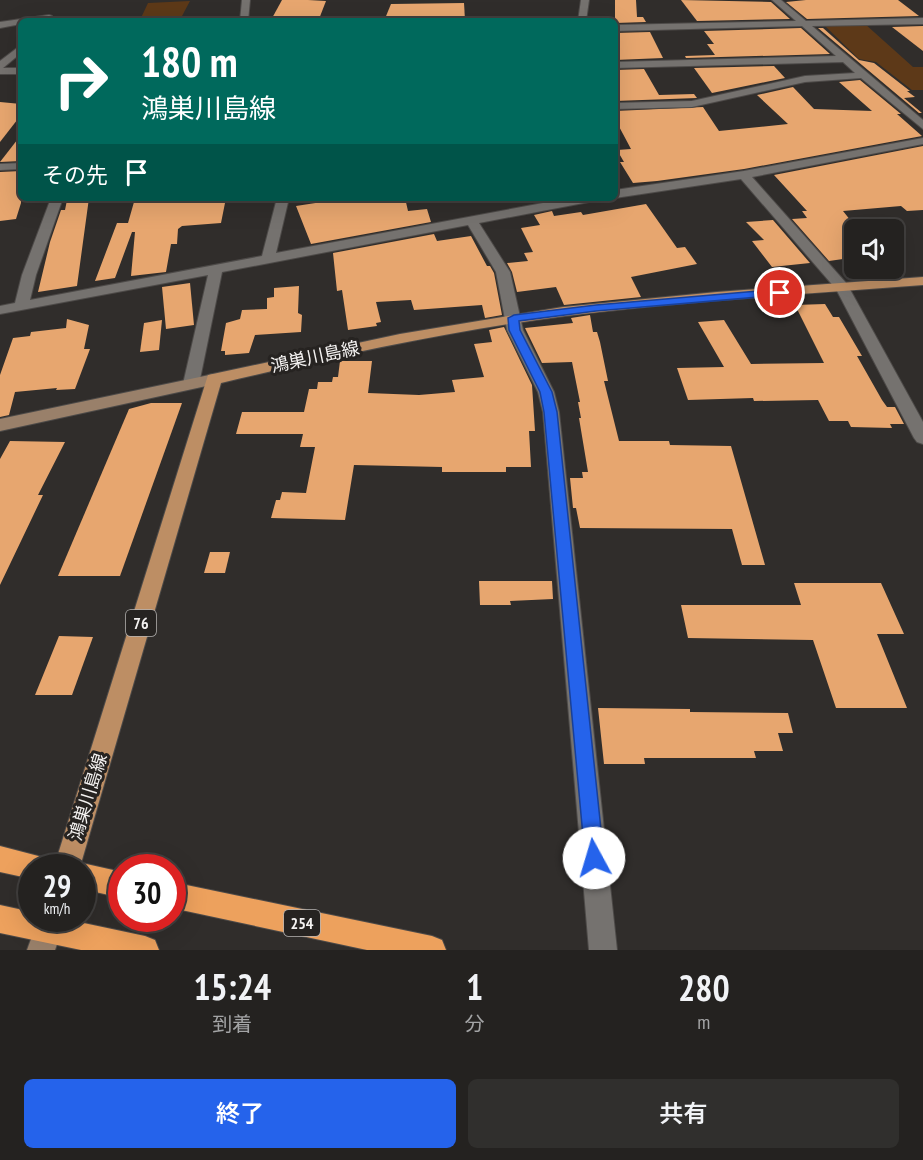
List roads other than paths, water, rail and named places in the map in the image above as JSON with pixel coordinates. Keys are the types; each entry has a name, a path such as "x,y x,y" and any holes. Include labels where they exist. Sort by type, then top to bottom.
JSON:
{"highway":[{"path":"0,860 18,863"},
{"name":"254","path":"186,898 432,950"},
{"path":"0,919 47,933 145,950"}],"main road":[{"name":"鴻巣川島線","path":"71,854 214,379 442,330 514,318 596,308 923,281"}],"street":[{"path":"244,18 246,0"},
{"path":"582,18 585,0"},
{"path":"776,0 923,126"},
{"path":"618,28 923,21"},
{"path":"0,25 18,22"},
{"path":"0,66 18,51"},
{"path":"618,65 844,59"},
{"path":"0,71 18,71"},
{"path":"618,106 692,104 805,79 863,75"},
{"path":"620,190 744,175 923,141"},
{"path":"0,167 18,166"},
{"path":"744,175 842,287 923,438"},
{"path":"21,307 29,274 56,201"},
{"path":"268,258 282,201"},
{"path":"0,310 573,201"},
{"path":"471,220 503,272 515,330 546,392 551,412 603,950"},
{"path":"191,384 216,268"},
{"path":"0,425 214,379"}]}
